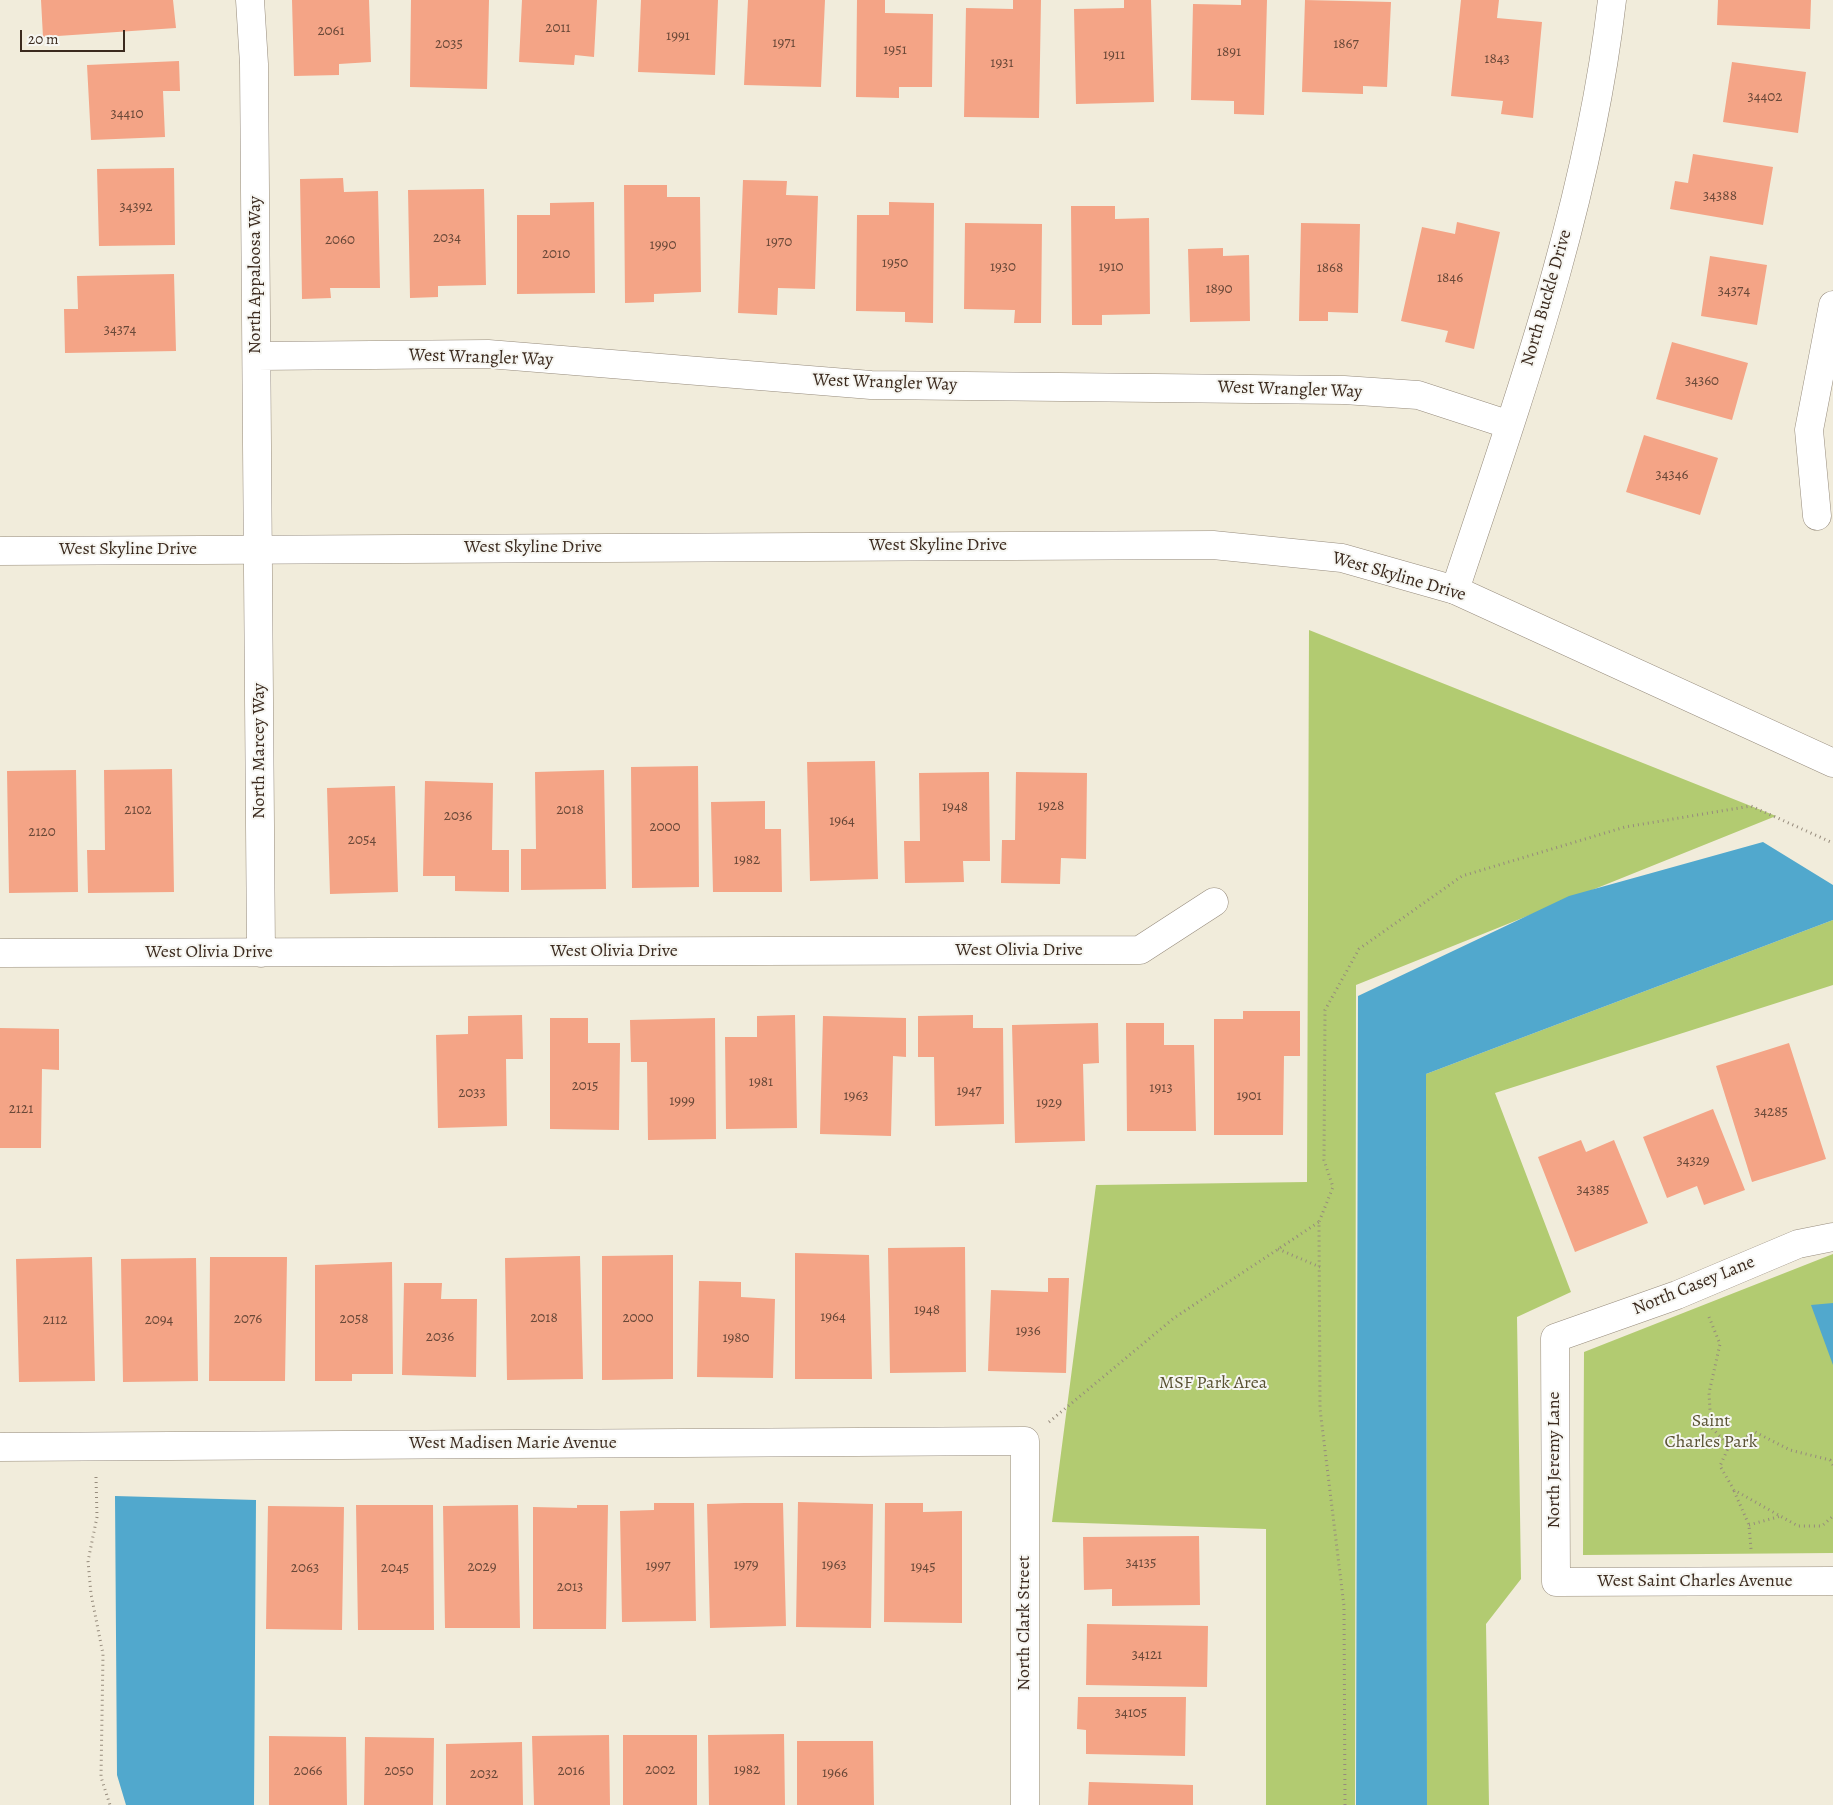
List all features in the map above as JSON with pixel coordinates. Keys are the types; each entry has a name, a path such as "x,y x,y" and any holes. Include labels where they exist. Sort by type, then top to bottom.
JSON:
{"street":[{"name":"North Appaloosa Way","path":"250,0 254,64 258,550"},
{"name":"North Buckle Drive","path":"1455,590 1510,424 1561,252 1594,121 1612,0"},
{"path":"1817,516 1809,430 1833,305"},
{"name":"West Wrangler Way","path":"257,356 488,354 871,385 1344,390 1418,395 1510,424"},
{"name":"West Skyline Drive","path":"0,550 1214,545 1342,558 1455,590 1833,763"},
{"name":"North Marcey Way","path":"258,550 261,953"},
{"name":"West Olivia Drive","path":"0,953 1140,950 1214,902"},
{"name":"North Casey Lane","path":"1555,1338 1677,1295 1798,1244 1833,1237"},
{"name":"North Jeremy Lane","path":"1555,1338 1556,1582"},
{"name":"West Madisen Marie Avenue","path":"0,1447 1026,1441"},
{"name":"North Clark Street","path":"1026,1441 1026,1805"},
{"name":"West Saint Charles Avenue","path":"1556,1582 1833,1581"}],"path":[{"path":"1344,1805 1344,1606 1320,1409 1319,1222 1333,1187 1324,1160 1325,1010 1359,949 1462,876 1625,827 1750,806 1833,843"},
{"path":"1026,1441 1102,1380 1174,1318 1319,1222"},
{"path":"1278,1249 1320,1267"},
{"path":"1707,1312 1720,1344 1709,1393 1711,1427 1729,1446"},
{"path":"1752,1554 1749,1525 1734,1490 1720,1466 1729,1446 1755,1432 1790,1450 1830,1460 1833,1465"},
{"path":"96,1477 97,1518 88,1560 91,1594 103,1654 101,1777 110,1805"},
{"path":"1734,1490 1798,1526 1822,1526 1833,1516"},
{"path":"1749,1525 1781,1516"}],"green space":[{"name":"MSF Park Area","path":"1309,630 1776,816 1356,985 1355,1805 1266,1805 1266,1529 1052,1522 1096,1185 1307,1182"},
{"path":"1833,920 1833,985 1495,1093 1571,1292 1517,1317 1521,1579 1486,1624 1489,1805 1427,1805 1426,1074"},
{"name":"Saint Charles Park","path":"1833,1254 1833,1553 1583,1555 1584,1352"}],"water":[{"path":"1763,842 1833,885 1833,920 1426,1074 1427,1805 1356,1805 1358,996 1569,896"},
{"path":"1833,1303 1833,1365 1811,1305"},
{"path":"115,1496 256,1500 254,1805 126,1805 117,1775"}],"building":[{"path":"41,0 173,0 176,28 43,37"},
{"path":"292,0 369,0 371,62 339,64 339,75 294,76"},
{"path":"411,0 489,0 487,89 410,87"},
{"path":"522,0 597,0 594,57 575,55 574,65 519,62"},
{"path":"641,0 718,0 715,75 638,72"},
{"path":"748,0 825,0 821,87 744,85"},
{"path":"857,0 885,0 885,13 933,14 932,87 899,87 899,98 856,97"},
{"path":"1013,0 1041,0 1039,118 964,117 966,8 1013,9"},
{"path":"1124,0 1151,0 1154,102 1076,104 1074,9 1124,8"},
{"path":"1241,0 1267,0 1264,115 1234,114 1234,101 1191,100 1193,4 1241,5"},
{"path":"1305,0 1391,2 1387,87 1363,86 1363,94 1302,92"},
{"path":"1461,0 1499,0 1497,18 1542,22 1533,118 1501,114 1503,101 1451,96"},
{"path":"1718,0 1811,0 1810,29 1717,25"},
{"path":"179,61 180,91 163,91 165,137 91,140 87,65"},
{"path":"1732,62 1806,72 1798,133 1723,122"},
{"path":"1693,154 1773,167 1763,225 1670,209 1675,181 1688,183"},
{"path":"174,168 175,245 99,246 97,169"},
{"path":"343,178 344,192 378,191 380,288 330,288 331,298 302,299 300,179"},
{"path":"743,180 787,181 786,195 818,196 815,289 778,288 777,315 738,313"},
{"path":"624,185 667,185 667,197 700,197 701,292 654,294 654,302 625,303"},
{"path":"484,189 486,285 438,286 438,297 410,298 408,190"},
{"path":"594,202 595,293 517,294 517,215 550,215 550,203"},
{"path":"889,202 934,203 933,323 905,322 905,312 856,311 857,215 889,215"},
{"path":"1071,206 1115,206 1115,219 1149,218 1150,314 1102,315 1102,325 1072,325"},
{"path":"1457,222 1500,232 1474,349 1445,342 1448,331 1401,321 1422,227 1455,234"},
{"path":"965,223 1042,224 1041,323 1014,323 1015,310 964,309"},
{"path":"1301,223 1360,224 1358,313 1328,312 1328,321 1299,321"},
{"path":"1223,248 1223,256 1249,255 1250,321 1190,322 1188,249"},
{"path":"1710,256 1767,265 1757,325 1701,316"},
{"path":"174,274 176,351 65,353 64,309 78,309 77,276"},
{"path":"1672,342 1748,363 1732,420 1656,399"},
{"path":"1644,435 1718,458 1700,515 1626,492"},
{"path":"875,761 878,879 810,881 807,762"},
{"path":"698,766 699,887 632,888 631,767"},
{"path":"172,769 174,892 88,893 87,850 105,850 104,770"},
{"path":"76,770 78,892 9,893 7,771"},
{"path":"604,770 606,889 521,890 521,849 536,849 535,772"},
{"path":"989,772 990,861 963,861 964,882 905,883 904,841 920,841 919,773"},
{"path":"1016,772 1087,773 1086,859 1061,858 1060,884 1001,883 1002,840 1015,840"},
{"path":"425,781 493,783 492,850 509,850 509,892 455,891 455,876 423,876"},
{"path":"395,786 398,892 330,894 327,788"},
{"path":"765,801 765,829 781,829 782,892 713,892 711,802"},
{"path":"1243,1011 1300,1011 1300,1056 1284,1056 1283,1135 1214,1135 1214,1019 1243,1019"},
{"path":"522,1015 523,1059 506,1059 507,1126 438,1128 436,1035 468,1034 468,1016"},
{"path":"795,1015 797,1128 726,1129 725,1037 757,1037 757,1016"},
{"path":"973,1015 973,1028 1003,1028 1004,1124 935,1126 934,1057 918,1057 918,1016"},
{"path":"823,1016 906,1018 906,1057 893,1056 891,1136 820,1134"},
{"path":"550,1018 588,1018 588,1043 620,1043 619,1130 550,1129"},
{"path":"715,1018 716,1139 648,1140 647,1062 631,1062 630,1020"},
{"path":"1098,1023 1099,1063 1083,1064 1085,1141 1015,1143 1012,1025"},
{"path":"1126,1023 1164,1023 1164,1045 1194,1045 1196,1131 1127,1131"},
{"path":"0,1028 59,1029 59,1070 42,1069 41,1148 0,1148"},
{"path":"1789,1043 1826,1159 1752,1182 1716,1066"},
{"path":"1713,1109 1745,1190 1704,1205 1697,1186 1667,1198 1643,1137"},
{"path":"1581,1140 1586,1152 1614,1140 1648,1223 1575,1252 1538,1157"},
{"path":"965,1247 966,1372 890,1373 888,1248"},
{"path":"795,1253 869,1255 872,1379 795,1379"},
{"path":"673,1255 673,1379 602,1380 602,1256"},
{"path":"580,1256 583,1379 507,1380 505,1258"},
{"path":"92,1257 95,1381 19,1382 16,1259"},
{"path":"210,1257 287,1257 285,1381 209,1381"},
{"path":"196,1258 198,1381 123,1382 121,1259"},
{"path":"392,1262 393,1374 352,1374 352,1381 315,1381 315,1265"},
{"path":"1048,1278 1069,1278 1066,1373 988,1371 991,1290 1048,1292"},
{"path":"699,1281 741,1282 741,1297 775,1299 773,1378 697,1377"},
{"path":"404,1283 442,1283 441,1299 477,1299 476,1377 402,1375"},
{"path":"798,1502 873,1504 871,1628 796,1627"},
{"path":"654,1503 694,1503 696,1621 622,1622 620,1511 654,1510"},
{"path":"783,1503 786,1626 710,1628 707,1504"},
{"path":"885,1503 923,1503 923,1512 962,1511 962,1623 884,1622"},
{"path":"356,1505 433,1505 434,1630 358,1630"},
{"path":"518,1505 520,1628 445,1628 443,1506"},
{"path":"577,1505 608,1505 606,1629 533,1629 533,1507 577,1508"},
{"path":"268,1506 344,1507 342,1630 266,1629"},
{"path":"1199,1536 1200,1605 1112,1606 1112,1589 1084,1590 1083,1537"},
{"path":"1087,1624 1208,1626 1207,1687 1086,1685"},
{"path":"1078,1697 1186,1697 1185,1756 1086,1754 1086,1730 1077,1729"},
{"path":"784,1734 785,1805 709,1805 708,1735"},
{"path":"609,1735 610,1805 534,1805 532,1736"},
{"path":"623,1735 697,1735 697,1805 623,1805"},
{"path":"269,1736 346,1737 347,1805 269,1805"},
{"path":"365,1737 434,1738 433,1805 364,1805"},
{"path":"797,1741 873,1741 874,1805 797,1805"},
{"path":"522,1742 523,1805 446,1805 446,1744"},
{"path":"1089,1782 1193,1785 1193,1805 1088,1805"}]}
